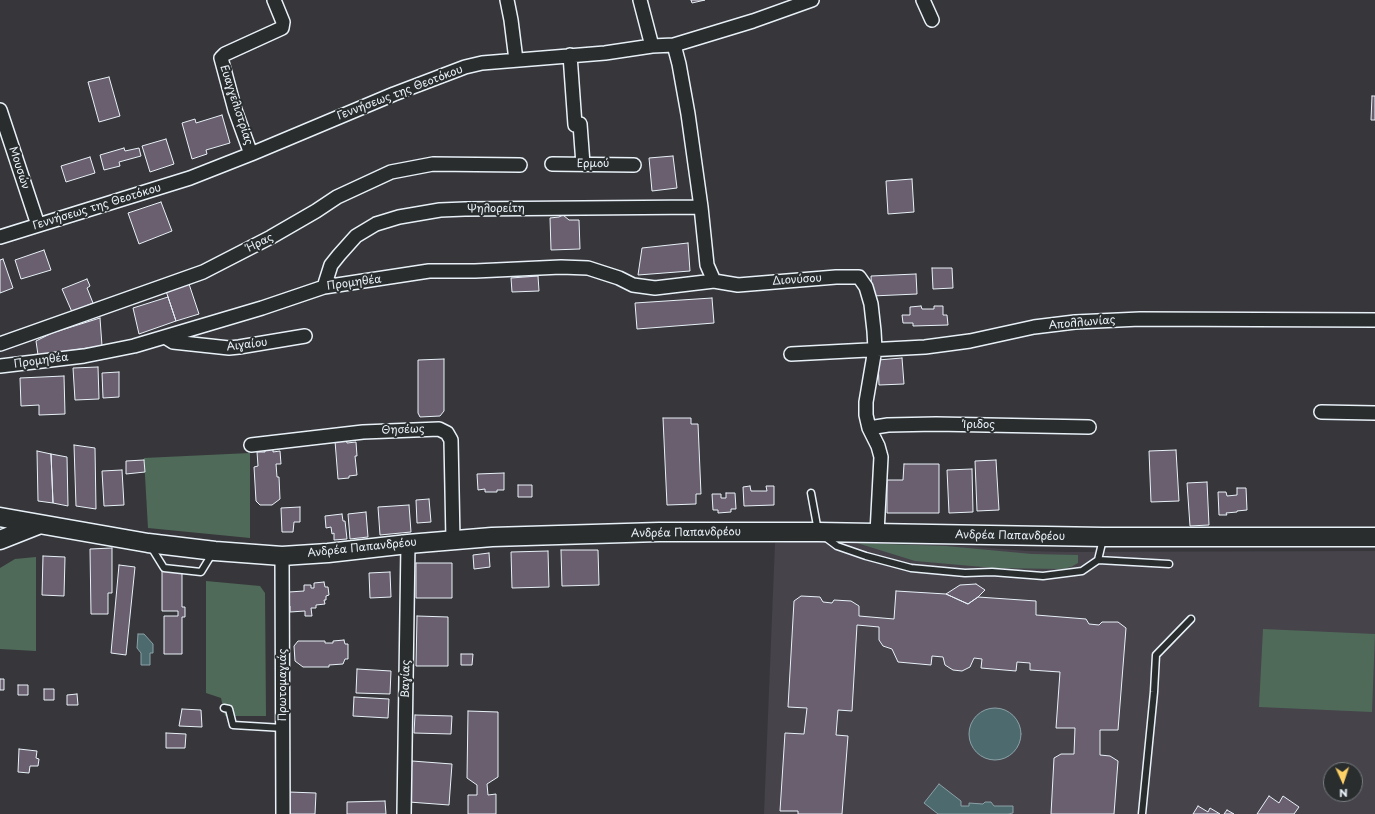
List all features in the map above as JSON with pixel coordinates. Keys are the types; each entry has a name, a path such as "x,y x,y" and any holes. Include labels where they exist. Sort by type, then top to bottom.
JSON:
{"main road":[{"name":"Ανδρέα Παπανδρέου","path":"0,517 148,543 214,551 282,556 492,537 659,532 877,532 1103,537 1375,537"},
{"path":"0,540 40,525"}],"street":[{"name":"Ευαγγελιστρίας","path":"251,154 235,110 221,58 225,54 282,28 283,22 274,0"},
{"path":"507,0 516,60"},
{"path":"640,0 652,46"},
{"name":"Γεννήσεως της Θεοτόκου","path":"0,237 190,178 251,154 372,102 465,67 482,63 605,53 652,46 674,45 753,21 776,6 812,0"},
{"path":"924,0 932,20"},
{"path":"674,45 688,114 701,207 707,264 714,281"},
{"path":"570,56 575,125 580,124 583,164"},
{"name":"Μουσών","path":"0,110 3,127 38,225"},
{"name":"Ήρας","path":"0,344 163,287 209,269 271,237 337,197 391,172 433,164 520,165"},
{"name":"Ερμού","path":"552,164 634,165"},
{"name":"Ψηλορείτη","path":"324,287 332,265 356,236 376,224 399,217 440,210 465,209 701,207"},
{"name":"Προμηθέα","path":"0,366 111,351 134,346 262,308 324,287 429,271 475,272 561,267 588,268 633,284 655,288 714,281"},
{"name":"Διονύσου","path":"714,281 738,285 836,277 860,278 866,287 871,304 875,349 866,402 866,415 869,428 878,446 881,457 877,532"},
{"name":"Απολλωνίας","path":"791,354 925,347 970,341 1034,327 1075,322 1140,318 1375,320"},
{"name":"Αιγαίου","path":"165,337 173,342 229,348 305,336"},
{"path":"1321,412 1375,413"},
{"name":"Ίριδος","path":"869,428 888,425 936,424 1089,427"},
{"name":"Θησέως","path":"251,445 363,432 439,429 447,433 452,440 453,540"},
{"name":"Βαγίας","path":"404,814 408,544"},
{"name":"Πρωτομαγιάς","path":"282,556 283,814"}],"lane":[{"path":"811,493 818,532 838,546 866,556 911,568 965,573 992,572 1043,576 1082,571 1098,560 1169,564"},
{"path":"1098,560 1103,537"},
{"path":"1142,814 1154,692 1156,655 1191,619"},
{"path":"224,708 229,708 233,725 283,728"}],"shaded area":[{"path":"812,540 942,544 1027,551 1068,552 1375,551 1375,814 764,814 775,543"}],"green space":[{"path":"250,453 250,538 148,528 144,458"},
{"path":"857,543 946,546 1032,554 1078,555 1078,563 1063,569 994,568 915,561"},
{"path":"36,557 36,651 0,649 0,568 15,559"},
{"path":"206,581 260,586 265,593 266,716 225,716 221,698 206,693"},
{"path":"1263,629 1375,634 1372,712 1259,707"}],"water":[{"path":"138,634 144,634 153,644 153,653 150,653 150,665 141,665 141,653 137,648"},
{"path":"990,708 1000,708 1009,712 1017,720 1021,729 1021,739 1017,748 1009,756 1000,760 990,760 981,756 973,748 969,739 969,729 973,720 981,712"},
{"path":"939,784 961,801 961,806 969,806 969,803 983,804 985,802 991,802 994,806 1013,806 1013,813 938,814 924,803"}],"building":[{"path":"691,0 705,0 692,3"},
{"path":"109,77 120,116 99,122 88,82"},
{"path":"1372,96 1375,96 1375,120 1371,120"},
{"path":"222,115 230,143 206,150 207,154 192,159 182,123 195,119 196,123"},
{"path":"166,139 174,164 150,172 142,146"},
{"path":"124,148 125,151 139,148 141,156 119,162 120,166 104,170 100,155"},
{"path":"673,156 677,188 652,191 649,158"},
{"path":"90,157 95,173 66,182 61,166"},
{"path":"912,179 914,212 888,214 886,181"},
{"path":"161,202 172,231 139,244 128,213"},
{"path":"563,215 569,220 579,220 580,249 551,250 550,218"},
{"path":"688,243 690,271 638,275 642,248"},
{"path":"44,250 51,270 21,279 15,260"},
{"path":"3,259 13,288 0,293 0,260"},
{"path":"932,268 952,268 953,288 933,289"},
{"path":"916,274 917,294 872,296 871,276"},
{"path":"538,276 539,291 512,292 511,278"},
{"path":"87,279 90,286 87,288 93,303 72,312 62,289"},
{"path":"189,284 199,314 176,321 166,291"},
{"path":"168,297 176,321 139,334 133,308"},
{"path":"712,298 714,323 637,329 635,303"},
{"path":"921,306 922,309 934,309 934,306 943,306 943,315 947,315 948,325 913,326 913,323 903,323 902,315 910,315 910,307"},
{"path":"100,318 102,346 38,355 36,341 52,333"},
{"path":"902,358 904,384 879,385 878,360"},
{"path":"444,359 444,411 440,416 420,417 418,413 418,360"},
{"path":"98,367 99,399 75,400 73,368"},
{"path":"119,372 119,397 103,398 102,373"},
{"path":"64,376 65,414 39,415 39,405 21,406 20,378"},
{"path":"663,418 691,418 691,424 698,424 701,494 696,494 696,504 667,505"},
{"path":"346,440 347,443 356,442 357,456 355,456 357,475 349,476 349,478 338,479 335,441"},
{"path":"74,445 95,448 96,509 76,506"},
{"path":"265,449 273,449 273,452 280,451 281,464 276,464 277,477 279,477 280,499 272,505 260,505 256,501 254,467 258,466 257,452 265,452"},
{"path":"1176,450 1179,501 1151,502 1149,451"},
{"path":"37,451 51,454 53,503 38,501"},
{"path":"51,454 67,457 68,506 53,503"},
{"path":"144,460 145,472 126,474 126,461"},
{"path":"996,460 999,510 977,511 975,461"},
{"path":"904,464 939,464 939,513 887,513 887,480 903,480"},
{"path":"972,469 973,512 949,513 947,470"},
{"path":"122,470 124,505 104,506 102,471"},
{"path":"504,473 504,490 497,490 497,492 485,492 485,489 478,490 477,474"},
{"path":"1207,482 1209,525 1190,526 1187,483"},
{"path":"518,485 532,485 532,497 518,497"},
{"path":"750,486 751,491 767,491 766,486 774,486 774,505 744,506 743,487"},
{"path":"1237,488 1246,488 1247,510 1226,513 1227,515 1219,515 1218,492 1226,492 1227,496 1237,495"},
{"path":"726,493 735,493 736,509 731,509 731,512 718,513 718,510 713,510 712,494 721,494 721,498 726,498"},
{"path":"429,499 431,522 417,523 416,500"},
{"path":"409,505 411,532 380,535 378,507"},
{"path":"300,507 300,522 294,522 293,532 282,532 281,508"},
{"path":"366,512 368,537 350,539 348,514"},
{"path":"342,514 343,521 345,521 347,539 334,540 334,533 332,534 331,527 326,528 325,516"},
{"path":"112,548 112,593 108,593 108,614 91,614 90,549"},
{"path":"561,550 598,550 599,585 562,586"},
{"path":"548,551 549,587 512,588 511,552"},
{"path":"489,553 490,567 474,569 473,555"},
{"path":"43,556 65,557 64,596 42,595"},
{"path":"416,563 452,563 452,598 416,598"},
{"path":"119,565 135,567 126,655 111,653"},
{"path":"162,571 182,571 182,607 185,607 185,617 182,617 182,654 164,654 164,616 178,616 178,611 162,611"},
{"path":"390,572 391,597 370,598 369,573"},
{"path":"324,582 325,587 328,587 329,595 326,596 326,600 324,600 325,604 316,605 316,608 311,608 312,616 305,616 305,611 290,612 290,606 286,606 286,600 289,600 289,592 304,591 304,585 311,585 311,588 314,588 314,583"},
{"path":"976,584 985,590 968,604 946,594 960,585"},
{"path":"896,591 946,594 968,604 978,597 1036,601 1036,615 1086,619 1089,624 1099,625 1102,622 1118,622 1126,628 1118,730 1100,730 1100,755 1110,756 1118,761 1114,814 1051,814 1054,758 1061,754 1074,754 1075,728 1056,728 1060,672 1030,670 1030,663 1017,662 1016,671 981,668 982,659 974,658 970,667 962,671 953,670 945,665 943,657 932,656 931,665 898,662 892,649 883,646 879,640 879,627 857,625 852,711 838,710 836,735 848,736 842,814 798,814 798,811 780,811 785,733 804,734 807,708 788,707 794,601 801,596 820,597 823,602 832,603 834,600 851,601 859,606 859,616 894,619"},
{"path":"417,616 448,617 448,666 416,666"},
{"path":"344,640 345,644 348,644 348,659 345,659 343,664 329,665 329,667 303,667 295,661 294,646 298,641 325,641 325,643 333,643 333,641"},
{"path":"461,654 473,654 472,665 461,665"},
{"path":"357,669 391,671 390,694 356,693"},
{"path":"0,679 4,679 4,690 0,690"},
{"path":"18,685 28,685 28,695 18,695"},
{"path":"44,689 54,689 54,700 44,700"},
{"path":"77,694 78,705 67,705 67,695"},
{"path":"354,697 389,699 388,718 353,716"},
{"path":"182,709 201,710 202,727 179,726"},
{"path":"468,711 498,712 498,777 487,784 488,795 496,794 496,814 468,814 468,795 477,795 477,785 467,778"},
{"path":"415,715 452,716 451,734 414,733"},
{"path":"166,733 186,734 185,748 166,748"},
{"path":"19,749 37,751 36,758 39,759 38,766 30,766 29,773 18,772"},
{"path":"412,761 452,764 449,805 409,802"},
{"path":"289,792 316,793 315,814 288,814"},
{"path":"1269,796 1279,803 1283,796 1299,807 1294,814 1257,814"},
{"path":"385,801 386,814 347,814 347,802"},
{"path":"1198,806 1208,812 1210,808 1220,814 1193,814"},
{"path":"1227,810 1234,814 1224,814"}]}
